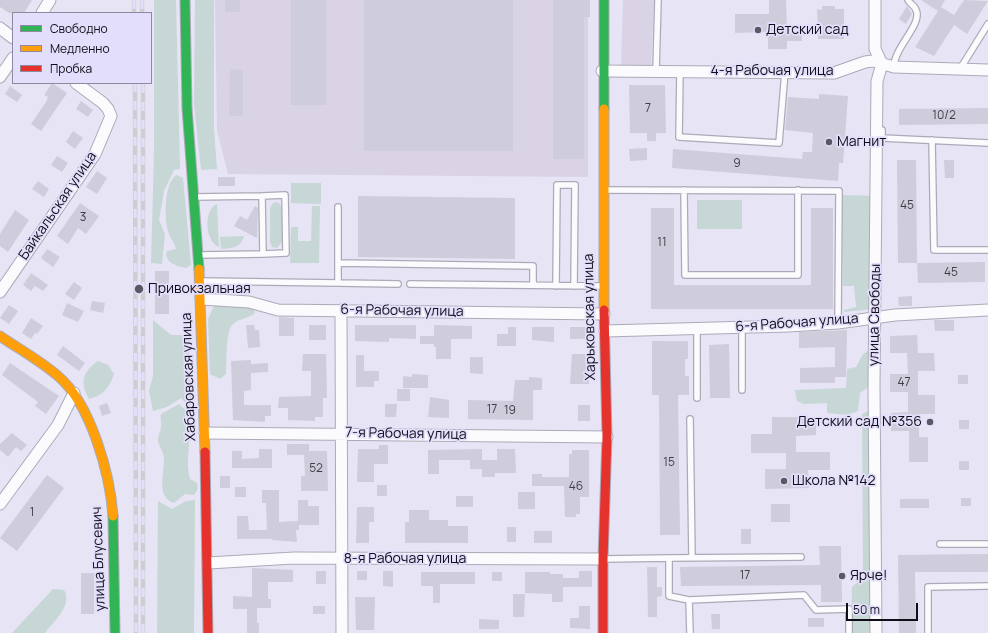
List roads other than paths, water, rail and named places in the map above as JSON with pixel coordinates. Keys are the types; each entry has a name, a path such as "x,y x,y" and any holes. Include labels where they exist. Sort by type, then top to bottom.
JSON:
{"main road":[{"name":"Хабаровская улица","path":"185,0 187,108 201,300 208,563 208,633"},
{"name":"Харьковская улица","path":"603,633 603,559 607,437 603,286 602,71 604,0"},
{"name":"улица Блусевич","path":"0,336 58,376 74,393 88,418 100,453 112,502 114,533 115,633"}],"street":[{"path":"43,12 50,0"},
{"path":"875,0 876,49 887,65"},
{"path":"0,28 12,37"},
{"path":"0,77 12,59"},
{"name":"4-я Рабочая улица","path":"602,71 834,73 865,62 873,61 887,65 988,70"},
{"name":"улица Свободы","path":"876,633 874,370 876,317 877,81 887,65"},
{"name":"Байкальская улица","path":"0,292 95,154 110,116 104,103 77,84"},
{"name":"6-я Рабочая улица","path":"201,300 249,302 278,310 604,314"},
{"path":"341,310 342,633"},
{"name":"6-я Рабочая улица","path":"605,331 838,323 876,317 988,310"},
{"path":"0,504 58,425 74,393"},
{"name":"7-я Рабочая улица","path":"205,433 341,433 607,437"},
{"name":"8-я Рабочая улица","path":"208,563 294,558 603,559"}],"lane":[{"path":"656,71 658,0"},
{"path":"908,0 916,9 918,16 913,28 907,35 894,59 887,65 881,79 882,138 988,143"},
{"path":"960,69 988,24"},
{"path":"680,71 679,137 779,143 784,72"},
{"path":"932,140 934,250 988,250"},
{"path":"556,286 557,185 575,185 574,286"},
{"path":"603,190 839,191 838,323"},
{"path":"684,190 684,275 798,275 798,190"},
{"path":"194,197 285,195 286,253 198,255"},
{"path":"262,196 263,254"},
{"path":"338,207 338,283"},
{"path":"338,263 533,266 533,285"},
{"path":"200,282 398,284"},
{"path":"410,284 603,286"},
{"path":"742,327 742,390"},
{"path":"697,398 698,328"},
{"path":"690,419 692,558"},
{"path":"940,544 988,544"},
{"path":"603,559 801,557"},
{"path":"669,558 669,596 689,600 804,595 816,610 849,610 849,633"},
{"path":"928,633 928,587 988,586"},
{"path":"689,600 690,633"}],"railway":[{"path":"134,0 134,12"},
{"path":"142,0 142,12"},
{"path":"135,84 136,633"},
{"path":"143,84 143,633"}],"place":[{"name":"Детский сад","path":"758,30"},
{"name":"Магнит","path":"829,142"},
{"name":"Привокзальная","path":"139,289"},
{"name":"Детский сад №356","path":"930,422"},
{"name":"Школа №142","path":"784,481"},
{"name":"Ярче!","path":"842,576"}]}
